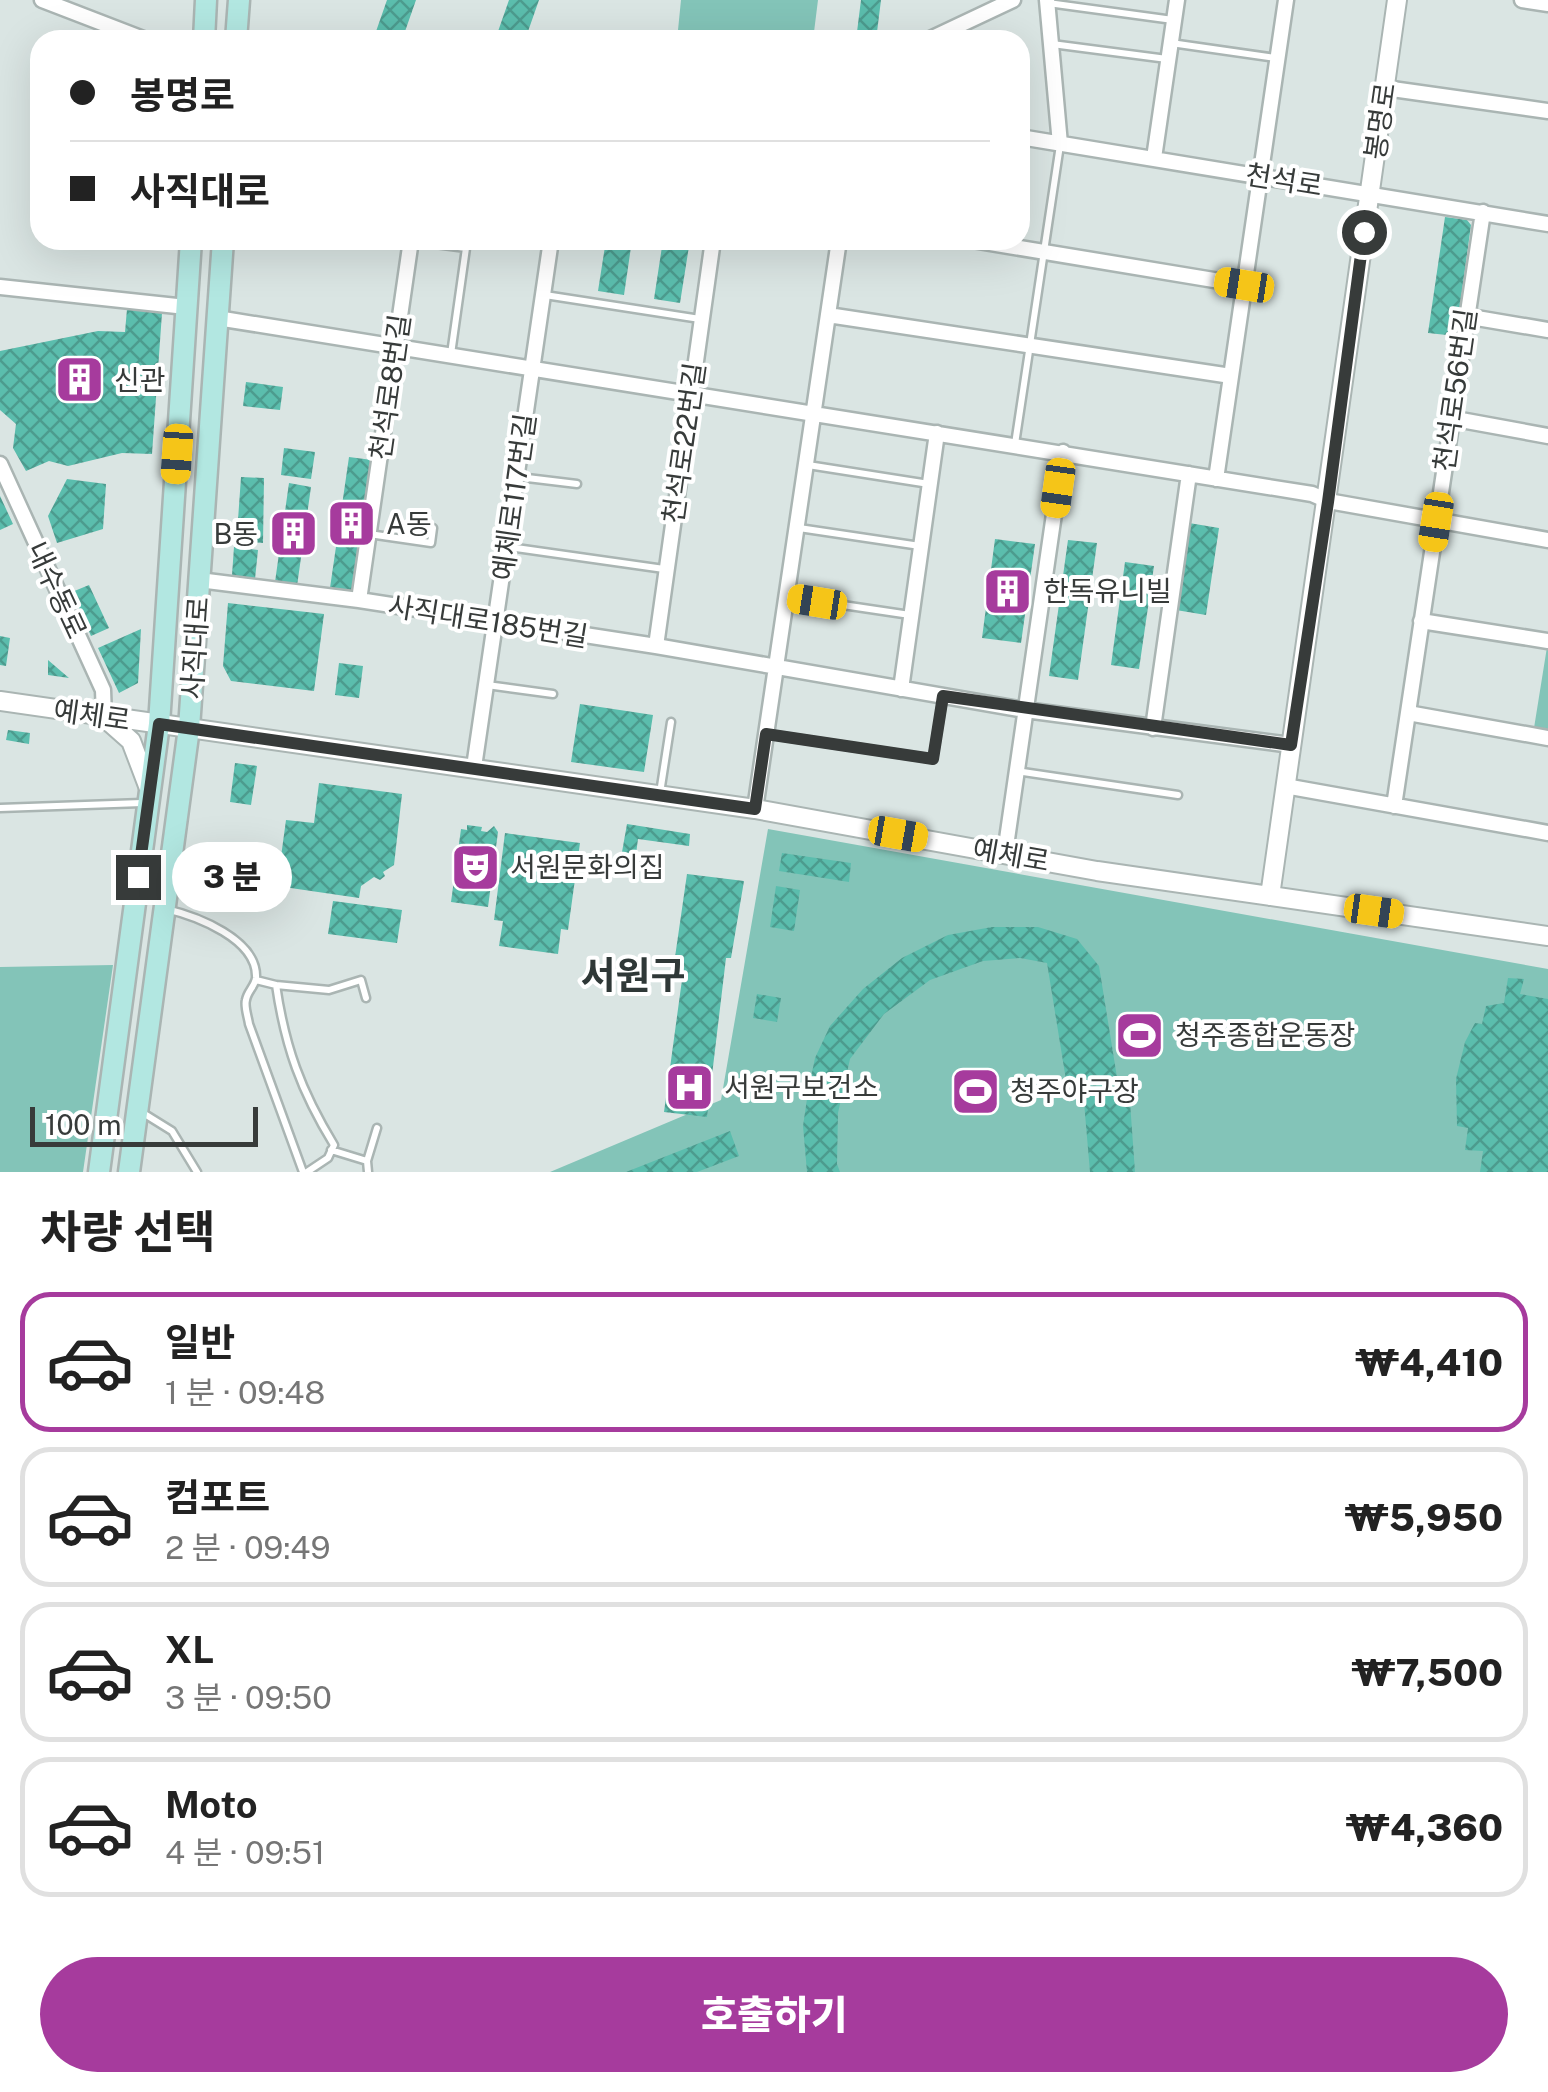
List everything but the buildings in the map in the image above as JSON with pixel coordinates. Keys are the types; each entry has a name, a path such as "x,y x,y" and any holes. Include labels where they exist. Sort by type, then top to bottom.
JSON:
{"main road":[{"path":"204,30 206,0"},
{"path":"237,30 239,0"},
{"name":"사직대로","path":"99,1172 159,724 189,250"},
{"name":"사직대로","path":"129,1172 189,728 222,250"}],"street":[{"path":"42,0 120,30"},
{"path":"949,30 1013,0"},
{"path":"1154,158 1177,0"},
{"path":"1216,479 1286,0"},
{"name":"봉명로","path":"1270,896 1397,0"},
{"path":"1522,0 1548,4"},
{"path":"1048,1 1060,144"},
{"path":"1385,88 1548,111"},
{"name":"천석로","path":"1030,139 1548,224"},
{"name":"천석로56번길","path":"1394,806 1483,212"},
{"name":"천석로8번길","path":"359,600 409,250"},
{"name":"예체로117번길","path":"474,767 550,250"},
{"name":"천석로22번길","path":"656,646 712,250"},
{"path":"755,809 837,250"},
{"path":"1030,250 1244,285"},
{"path":"0,286 186,306"},
{"path":"828,315 1231,376"},
{"path":"1465,316 1548,330"},
{"path":"218,318 1063,452 1312,494 1328,502 1548,540"},
{"path":"1450,418 1548,436"},
{"path":"901,689 937,434"},
{"path":"1005,853 1063,452"},
{"name":"내수동로","path":"0,464 103,690 104,718"},
{"path":"1152,728 1188,474"},
{"name":"사직대로185번길","path":"200,580 656,646 1025,710 1291,745"},
{"path":"1421,622 1548,640"},
{"name":"예체로","path":"0,701 755,809 1270,896 1548,936"},
{"path":"1408,713 1548,738"},
{"path":"104,718 130,741 149,798"},
{"path":"1285,786 1548,833"}],"lane":[{"path":"1048,1 1174,20"},
{"path":"1052,44 1278,58"},
{"path":"1014,445 1060,144"},
{"name":"천석로8번길","path":"451,356 466,250"},
{"path":"543,294 702,319"},
{"path":"804,464 930,484"},
{"path":"517,476 577,484"},
{"path":"368,534 431,543 433,528"},
{"path":"795,528 921,546"},
{"path":"507,546 666,569"},
{"path":"786,597 912,616"},
{"path":"487,684 554,694"},
{"path":"766,734 933,759 943,696"},
{"path":"660,795 671,722"},
{"path":"1016,771 1178,794"},
{"path":"0,808 149,798"},
{"path":"165,908 198,916 231,937 252,958 256,980 245,1000 250,1024 305,1172 328,1158 334,1144 318,1118 283,1035 276,985"},
{"path":"256,980 329,990 361,980 366,998"},
{"path":"138,1110 172,1132 196,1172"},
{"path":"368,1172 376,1128"},
{"path":"331,1150 367,1161"}],"green space":[{"path":"681,0 818,0 814,30 678,30"},
{"path":"1548,647 1548,730 1534,728"},
{"name":"청주종합운동장","path":"768,829 1548,969 1548,1172 550,1172 721,1100"},
{"path":"113,965 83,1172 0,1172 0,967"}],"place":[{"name":"신관","path":"79,380"},
{"name":"A동","path":"351,524"},
{"name":"B동","path":"293,534"},
{"name":"한독유니빌","path":"1008,591"},
{"name":"서원문화의집","path":"475,867"},
{"name":"청주종합운동장","path":"1140,1035"},
{"name":"서원구보건소","path":"689,1087"},
{"name":"청주야구장","path":"975,1091"}],"district":[{"name":"서원구","path":"633,976"}],"route":[{"path":"138,877 159,724 755,809 766,734 933,759 943,696 1291,745 1364,232"}]}
